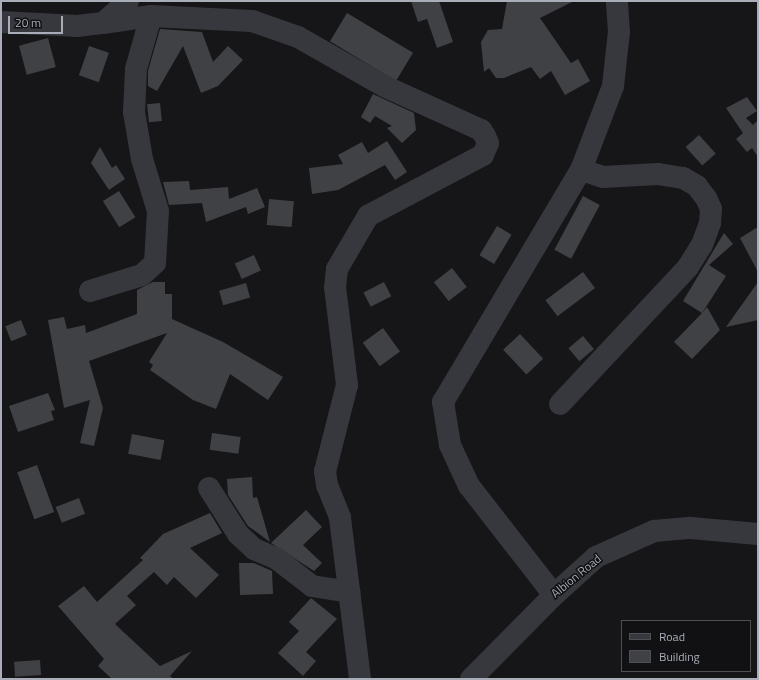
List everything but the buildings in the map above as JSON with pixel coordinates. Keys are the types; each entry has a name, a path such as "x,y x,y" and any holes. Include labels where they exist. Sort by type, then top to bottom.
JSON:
{"street":[{"path":"103,23 128,1"},
{"path":"554,595 468,486 450,445 443,402 581,170 613,86 619,32 617,1"},
{"path":"90,291 142,275 155,263 158,211 142,159 134,112 136,69 151,16"},
{"path":"1,22 77,26 151,16 252,21 298,37 384,86 481,130 488,143 483,155 368,216 337,269 335,287 347,385 325,471 326,485 340,518 360,679"},
{"path":"560,404 688,267 702,245 710,223 711,209 706,198 697,186 683,178 658,174 603,176 581,170"},
{"path":"209,488 238,534 254,549 277,559 312,586 350,592"},
{"name":"Albion Road","path":"471,679 554,595 596,557 654,531 691,528 758,534"}]}
